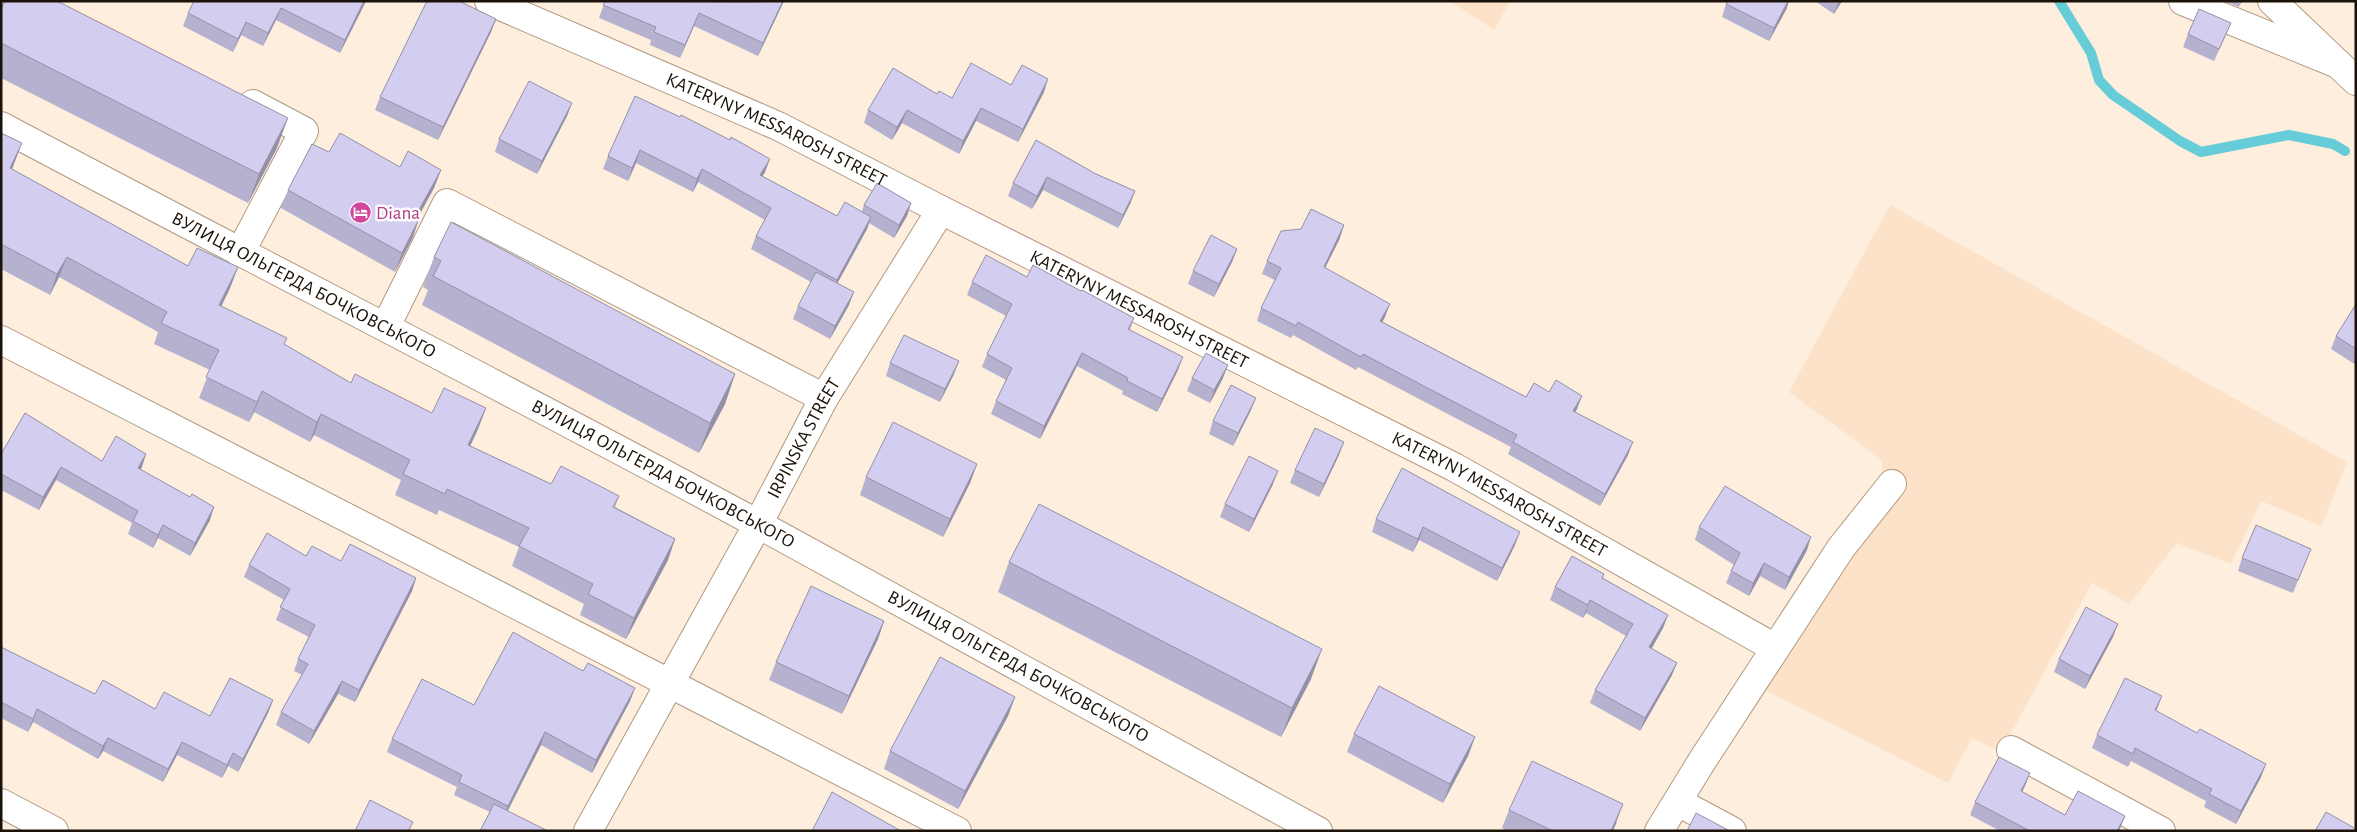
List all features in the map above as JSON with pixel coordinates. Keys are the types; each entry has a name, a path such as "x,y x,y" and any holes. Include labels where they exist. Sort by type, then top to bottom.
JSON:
{"street":[{"name":"KATERYNY MESSAROSH STREET","path":"489,1 778,126 941,210 1454,467 1775,648"},
{"path":"2183,1 2347,73"},
{"path":"2272,1 2347,73"},
{"path":"233,94 304,131 240,253"},
{"name":"ВУЛИЦЯ ОЛЬГЕРДА БОЧКОВСЬКОГО","path":"1,126 240,253 386,326 758,524 1318,831"},
{"path":"386,326 447,202 824,398"},
{"name":"IRPINSKA STREET","path":"588,831 758,524 824,398 941,210"},
{"path":"1,340 670,682 956,831"},
{"path":"1659,831 1702,760 1840,548 1892,484"},
{"path":"2011,750 2160,831"},
{"path":"1678,802 1732,831"},
{"path":"1,803 54,831"}],"shaded area":[{"path":"1450,1 1510,1 1494,30"},
{"path":"1890,205 2347,462 2322,526 2261,501 2231,564 2177,543 2129,604 2092,583 2001,752 1972,738 1948,783 1761,688 1882,506 1882,460 1789,392"}],"building":[{"path":"5,1 57,1 288,118 259,174 1,43 1,9"},
{"path":"194,1 364,1 345,40 281,8 268,33 246,22 238,39 188,13"},
{"path":"427,1 459,1 496,19 443,127 380,97"},
{"path":"605,1 783,1 763,43 699,13 685,45 654,32 656,27 603,5"},
{"path":"1728,1 1788,1 1774,28 1726,4"},
{"path":"2199,9 2231,23 2219,49 2188,34"},
{"path":"971,63 1011,85 1022,65 1048,79 1023,129 981,108 963,141 907,110 897,127 868,110 893,68 937,94 939,91 952,98"},
{"path":"529,81 572,103 542,161 499,139"},
{"path":"635,96 680,117 681,115 730,140 731,137 770,159 760,175 837,216 845,202 871,217 837,280 756,236 771,208 702,169 697,179 640,150 632,168 608,156"},
{"path":"1,133 22,143 10,168 188,266 197,248 238,267 219,305 287,338 284,344 351,383 355,374 432,413 444,388 486,408 468,445 551,484 561,466 619,496 613,507 675,539 634,618 588,594 593,584 519,546 529,528 447,489 445,494 403,474 410,460 321,414 317,422 262,391 257,402 206,377 219,350 161,323 167,312 67,257 57,274 1,244"},
{"path":"340,133 400,167 408,151 441,170 415,217 419,219 402,253 288,190 312,144 329,152"},
{"path":"1036,140 1096,174 1135,191 1123,215 1047,177 1037,196 1013,183"},
{"path":"877,183 911,203 899,225 864,205"},
{"path":"1311,209 1344,225 1324,267 1390,304 1380,321 1526,397 1534,383 1549,392 1556,380 1582,396 1573,411 1633,442 1605,494 1513,442 1517,435 1363,354 1361,357 1298,322 1296,326 1261,308 1281,268 1267,261 1281,231 1301,229"},
{"path":"451,222 735,374 710,423 433,276 441,261 434,257"},
{"path":"1211,235 1237,249 1219,284 1193,271"},
{"path":"986,255 1027,277 1033,265 1082,290 1134,318 1128,329 1183,357 1162,399 1127,381 1128,378 1082,353 1044,426 996,401 1012,368 987,354 1012,304 972,282"},
{"path":"816,272 854,292 835,326 798,306"},
{"path":"2356,304 2356,349 2336,336"},
{"path":"904,335 959,361 945,389 890,363"},
{"path":"1206,353 1228,365 1214,390 1192,378"},
{"path":"1231,385 1256,398 1238,433 1213,421"},
{"path":"25,413 102,461 116,436 146,454 138,468 190,497 192,494 214,507 195,543 163,525 158,535 133,521 138,511 61,467 43,497 1,474 1,454"},
{"path":"893,422 977,464 950,519 866,477"},
{"path":"1315,428 1344,442 1324,484 1295,470"},
{"path":"1249,456 1278,471 1254,519 1225,504"},
{"path":"1402,468 1520,532 1502,568 1423,527 1418,539 1376,519"},
{"path":"1725,486 1811,537 1789,577 1764,563 1753,583 1731,571 1740,553 1699,527"},
{"path":"1039,504 1322,649 1292,708 1009,562"},
{"path":"2256,525 2311,549 2298,580 2242,558"},
{"path":"267,533 306,556 312,546 341,561 350,544 416,578 359,690 342,681 314,731 281,712 308,664 298,659 315,625 280,607 290,589 249,565"},
{"path":"1572,556 1604,574 1602,578 1668,615 1649,647 1677,663 1645,718 1595,690 1633,624 1590,600 1588,605 1555,587"},
{"path":"811,586 884,621 849,696 776,662"},
{"path":"2086,607 2118,624 2090,676 2059,659"},
{"path":"513,632 583,671 588,663 635,688 596,760 545,732 508,806 459,782 462,775 392,739 422,679 474,705"},
{"path":"1,647 95,694 103,680 155,709 164,692 210,716 230,678 273,700 243,759 233,753 227,765 182,742 168,769 108,738 103,746 37,709 33,719 1,702"},
{"path":"940,657 1015,697 965,791 890,751"},
{"path":"2125,678 2162,696 2155,710 2197,733 2200,729 2266,764 2241,811 2209,794 2212,789 2135,748 2133,754 2097,735"},
{"path":"1379,686 1475,737 1450,784 1354,734"},
{"path":"1999,757 2030,773 2021,791 2065,815 2078,791 2125,816 2117,831 2030,831 1975,802"},
{"path":"1532,761 1623,804 1611,831 1553,831 1509,810"},
{"path":"832,792 901,831 812,831"},
{"path":"370,800 413,822 409,830 411,831 355,831"},
{"path":"494,804 546,830 480,831"},
{"path":"2326,812 2356,829 2356,831 2315,831"},
{"path":"1696,813 1730,831 1687,831"}],"waterway":[{"path":"2059,1 2091,53 2099,80 2113,95 2180,141 2201,152 2289,135 2333,144 2345,151"}],"place":[{"name":"Diana","path":"360,213"}]}
